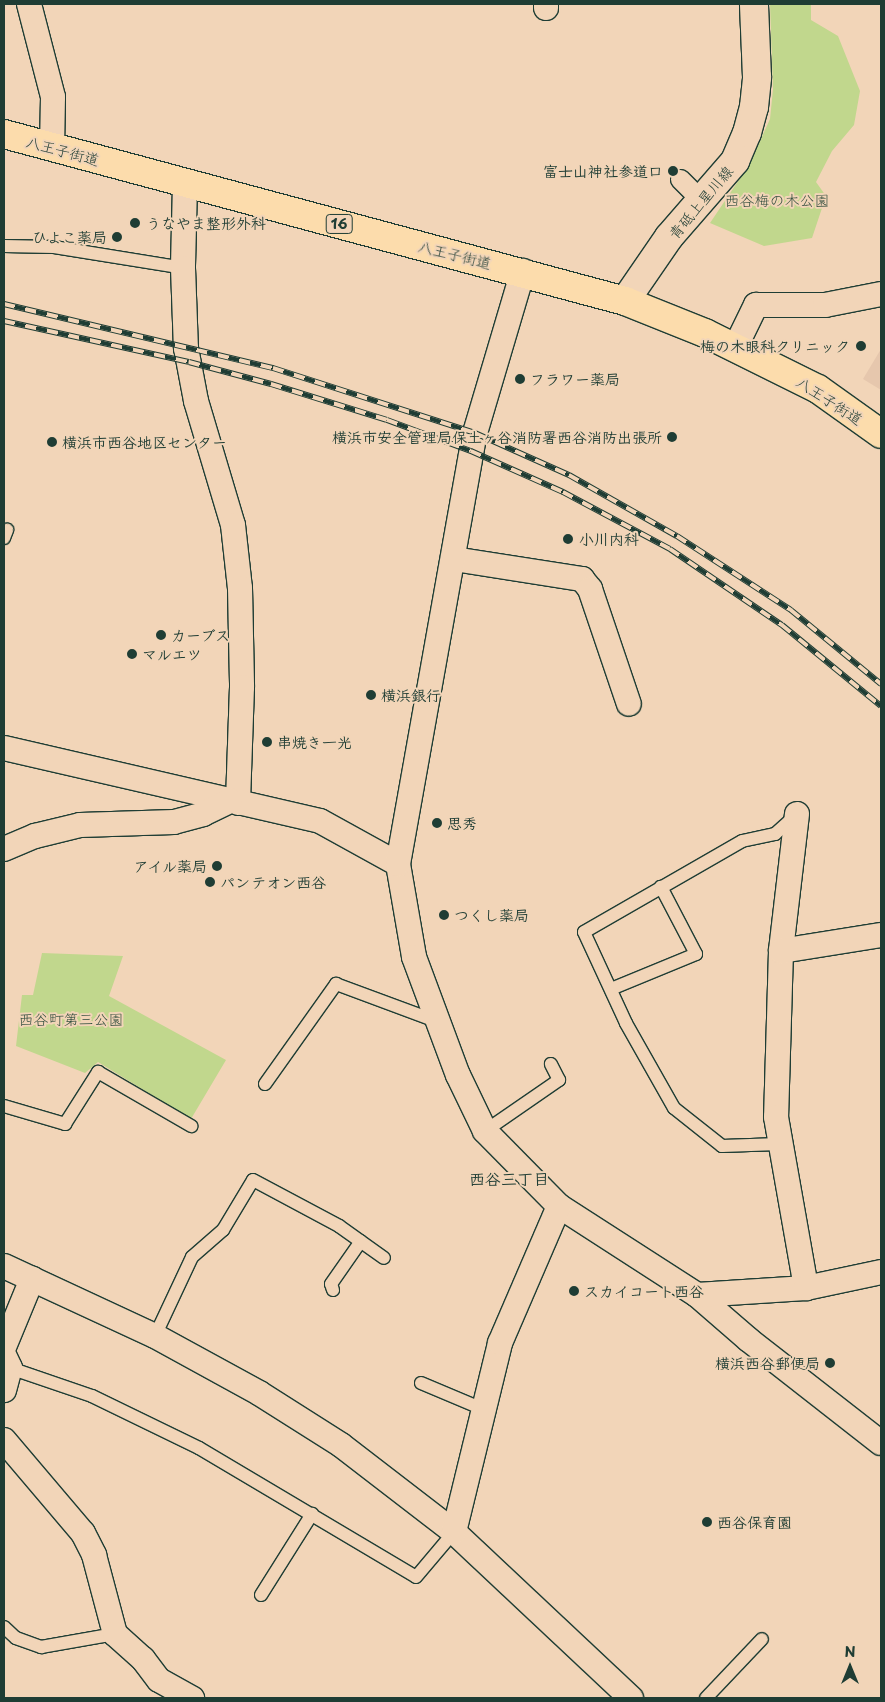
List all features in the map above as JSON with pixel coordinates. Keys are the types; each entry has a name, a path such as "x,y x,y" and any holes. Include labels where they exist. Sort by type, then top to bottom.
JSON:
{"highway":[{"name":"八王子街道","path":"4,134 185,184 523,272 625,301 735,348 818,389 881,434"}],"main road":[{"name":"青砥上星川線","path":"625,301 700,199 735,161 747,133 757,78 754,4"}],"street":[{"path":"29,4 53,97 52,147"},
{"path":"680,179 700,199"},
{"path":"185,184 183,268 186,348 196,401 234,525 240,588 242,687 234,802"},
{"path":"523,272 478,417 398,864 414,957 438,1022 484,1130 559,1206 697,1295 749,1340 881,1443"},
{"path":"735,348 756,305 826,305 881,294"},
{"path":"454,559 582,579 590,589 629,704"},
{"path":"4,748 320,821 398,864"},
{"path":"4,849 35,836 80,825 174,822 203,814 234,802"},
{"path":"797,814 781,952 776,1117 779,1144 806,1288"},
{"path":"781,952 881,935"},
{"path":"454,1532 463,1507 483,1409 500,1343 559,1206"},
{"path":"4,1266 154,1336 259,1393 341,1445 454,1532 631,1698"},
{"path":"697,1295 806,1288 881,1272"},
{"path":"5,1365 32,1279"},
{"path":"4,1440 83,1533 94,1555 115,1634 143,1659 159,1680 192,1698"}],"lane":[{"path":"4,246 54,247 183,268"},
{"path":"779,1144 722,1146 674,1108 626,1023 612,989 584,932 742,840 775,834 797,814"},
{"path":"612,989 696,954 661,887"},
{"path":"265,1084 336,984 438,1022"},
{"path":"484,1130 559,1080 551,1064"},
{"path":"4,1106 66,1124 98,1072 191,1126"},
{"path":"154,1336 192,1257 223,1230 253,1180 361,1241 384,1258"},
{"path":"333,1290 331,1284 361,1241"},
{"path":"5,1365 92,1396 199,1448 416,1577 454,1532"},
{"path":"421,1383 483,1409"},
{"path":"261,1595 312,1514"},
{"path":"4,1627 16,1638 41,1647 115,1634"},
{"path":"706,1698 762,1639"}],"shaded area":[{"path":"881,349 881,390 863,379"}],"green space":[{"name":"西谷梅の木公園","path":"770,4 811,4 811,20 838,36 860,91 854,125 832,151 816,182 826,196 812,238 764,246 710,223 749,165 770,119 773,89"},
{"name":"西谷町第三公園","path":"42,953 123,956 109,996 226,1060 191,1119 98,1062 85,1073 16,1046 22,995 33,995"}],"railway":[{"path":"4,304 273,368 475,433 569,475 677,536 791,610 881,684"},
{"path":"4,321 189,362 271,384 387,420 471,451 563,492 670,549 782,625 881,706"}],"place":[{"name":"富士山神社参道口","path":"673,171"},
{"name":"うなやま整形外科","path":"135,223"},
{"name":"ひよこ薬局","path":"117,237"},
{"name":"梅の木眼科クリニック","path":"861,346"},
{"name":"フラワー薬局","path":"520,379"},
{"name":"横浜市安全管理局保土ヶ谷消防署西谷消防出張所","path":"672,437"},
{"name":"横浜市西谷地区センター","path":"52,442"},
{"name":"小川内科","path":"568,539"},
{"name":"カーブス","path":"161,635"},
{"name":"マルエツ","path":"132,654"},
{"name":"横浜銀行","path":"371,695"},
{"name":"串焼き一光","path":"267,742"},
{"name":"思秀","path":"437,823"},
{"name":"アイル薬局","path":"217,866"},
{"name":"パンテオン西谷","path":"210,882"},
{"name":"つくし薬局","path":"444,915"},
{"name":"スカイコート西谷","path":"574,1291"},
{"name":"横浜西谷郵便局","path":"830,1363"},
{"name":"西谷保育園","path":"707,1522"}],"district":[{"name":"西谷三丁目","path":"509,1178"}]}
